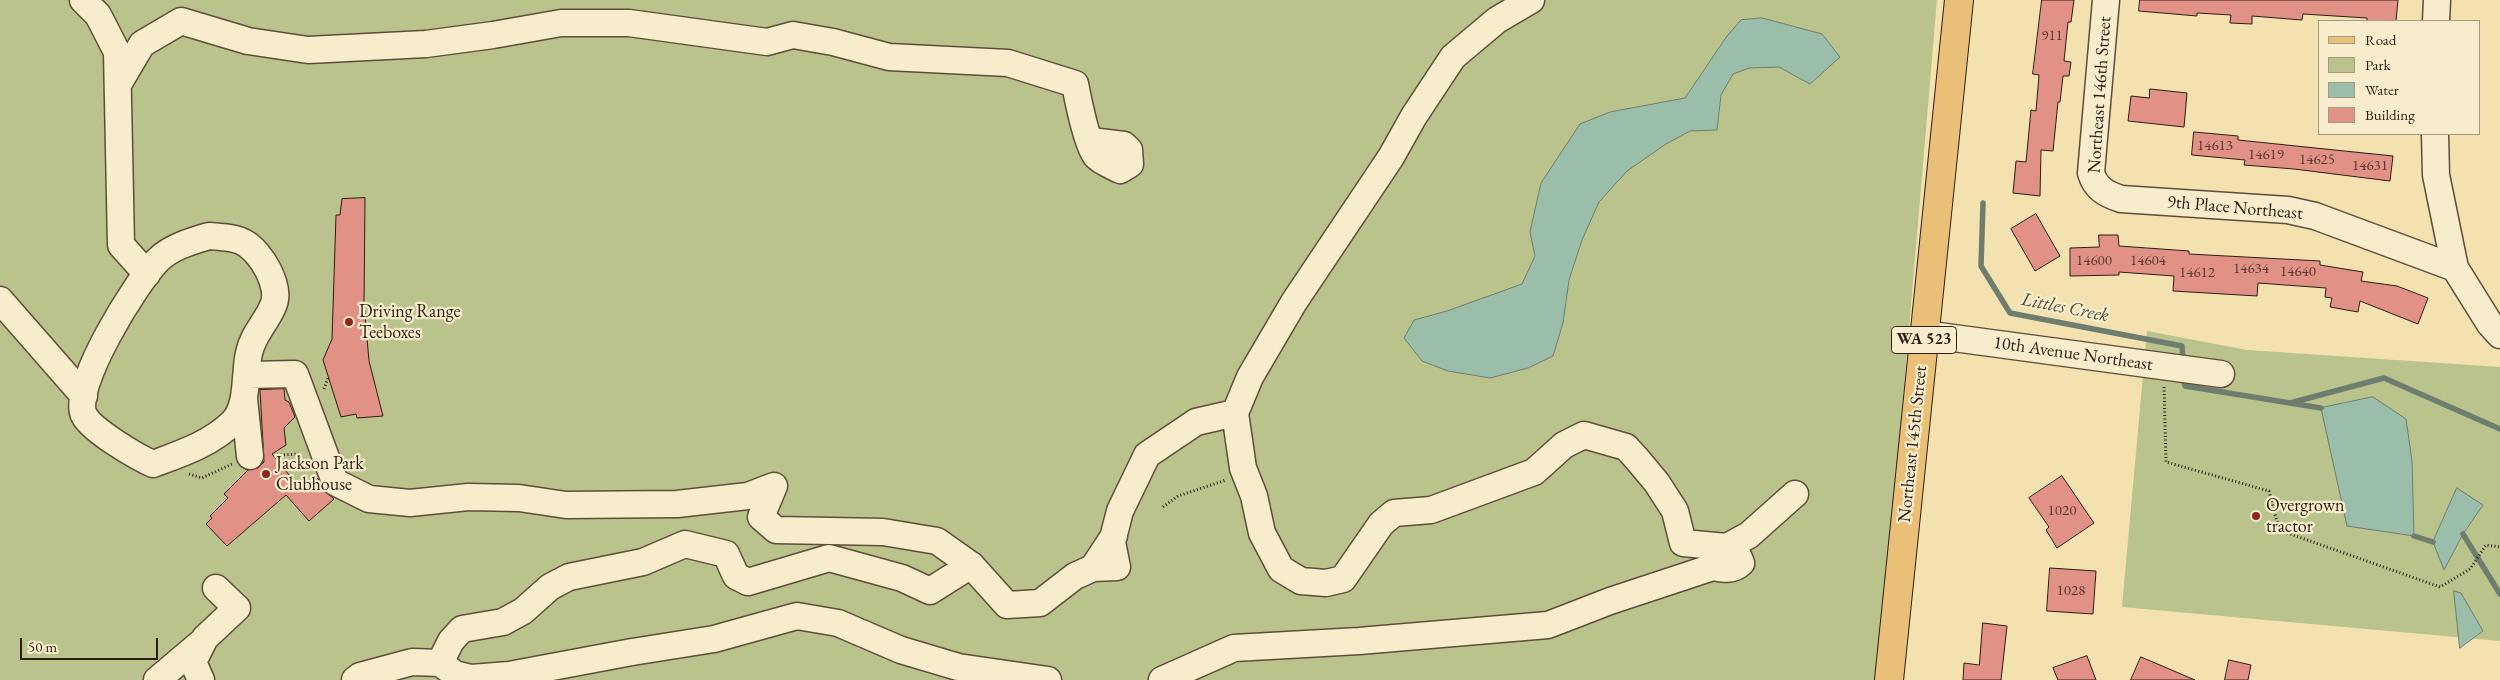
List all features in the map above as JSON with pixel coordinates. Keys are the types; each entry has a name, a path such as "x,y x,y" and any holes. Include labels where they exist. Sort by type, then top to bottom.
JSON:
{"main road":[{"name":"Northeast 145th Street","path":"1889,680 1959,0"}],"street":[{"path":"83,0 98,15 117,52 121,245 147,274"},
{"path":"1162,680 1234,648 1511,630 1548,625 1610,601 1712,568 1725,569 1737,567 1741,563 1737,553 1727,547 1684,543 1675,511 1657,483 1626,447 1596,438 1564,445 1534,472 1431,510 1394,513 1381,524 1343,580 1326,583 1301,581 1281,569 1262,533 1254,496 1245,474 1235,413 1250,377 1294,302 1391,157 1414,116 1453,57 1497,20 1531,0"},
{"name":"Northeast 146th Street","path":"2099,188 2091,173 2106,0"},
{"path":"2436,20 2437,0"},
{"path":"119,83 142,44 181,21 248,41 308,50 426,44 561,23 629,23 767,42 793,35 889,57 1008,64 1075,84 1082,115 1091,141"},
{"path":"2435,135 2436,175 2455,268 2490,324 2500,335"},
{"name":"9th Place Northeast","path":"2099,188 2108,195 2121,199 2288,210 2316,216 2455,268"},
{"path":"245,385 234,421 200,446 152,464 135,455 85,417 81,407 103,341 158,259 187,242 210,236 242,241 258,254 272,275 274,304 255,335 248,354 245,385 250,456"},
{"path":"0,300 84,396"},
{"name":"10th Avenue Northeast","path":"1924,334 2221,374"},
{"path":"245,385 295,374 335,482 369,499 410,503 468,497 519,498 566,505 677,504 748,496 774,486 761,517 776,530 883,532 938,541 971,565 1007,605 1040,603 1075,576 1093,568 1117,566 1112,542 1120,511 1148,455 1196,422 1235,413"},
{"path":"1727,547 1749,535 1795,494"},
{"path":"440,663 451,640 462,629 503,622 523,611 550,587 569,577 643,562 685,544 726,554 736,576 748,582 829,558 902,578 930,591 971,565"},
{"path":"157,680 206,638 237,608 216,588"},
{"path":"355,680 360,676 412,662 440,663 455,674 471,678 509,675 714,639 797,616 838,623 901,650 958,667 985,673 1048,680"},
{"path":"201,680 193,662 206,638"},
{"path":"171,680 186,680"}],"path":[{"path":"2164,366 2166,462 2269,491 2280,530 2440,587 2470,569 2486,545 2500,547"},
{"path":"1163,507 1178,496 1245,474"}],"green space":[{"path":"0,0 1937,0 1879,680 0,680"},
{"path":"2147,331 2247,350 2500,367 2500,641 2122,607"}],"water":[{"path":"1762,18 1822,34 1840,57 1810,84 1779,67 1749,68 1733,74 1721,95 1717,130 1690,131 1666,144 1627,171 1599,202 1582,240 1569,280 1563,323 1553,356 1528,368 1490,378 1448,371 1422,361 1404,338 1414,320 1447,311 1522,284 1535,256 1530,232 1541,183 1580,124 1610,112 1685,98 1727,36 1741,20"},
{"path":"2373,397 2406,419 2412,461 2414,536 2347,526 2321,408"},
{"path":"2457,488 2483,505 2463,534 2444,570 2433,542"},
{"path":"2454,591 2461,593 2483,631 2460,648"}],"building":[{"path":"2042,0 2074,0 2071,22 2068,22 2064,61 2071,62 2069,76 2063,76 2060,102 2058,102 2053,151 2041,150 2040,196 2013,193 2016,161 2026,162 2031,110 2036,111 2039,75 2033,74"},
{"path":"2140,0 2398,0 2396,20 2367,20 2367,18 2303,14 2302,20 2252,16 2252,24 2230,23 2231,15 2197,13 2197,16 2139,11"},
{"path":"2150,89 2187,93 2184,127 2128,121 2131,96 2149,98"},
{"path":"2194,132 2238,136 2238,140 2393,156 2390,181 2244,165 2245,160 2192,155"},
{"name":"Driving Range Teeboxes","path":"365,198 364,304 369,361 383,416 357,418 356,414 341,417 323,360 332,339 336,215 340,215 342,199"},
{"path":"2036,214 2060,256 2035,271 2011,229"},
{"path":"2099,235 2118,235 2119,246 2189,251 2189,254 2320,261 2320,265 2363,272 2361,281 2397,286 2428,298 2418,324 2360,301 2358,312 2330,307 2332,298 2325,297 2326,288 2258,283 2257,296 2173,291 2174,276 2119,272 2119,275 2070,276 2070,248 2099,247"},
{"name":"Jackson Park Clubhouse","path":"284,389 285,400 289,402 295,417 284,428 286,445 272,454 303,492 318,478 321,488 334,499 309,521 286,495 227,546 206,524 212,518 210,516 228,498 224,494 248,470 258,468 264,462 260,390"},
{"path":"2062,476 2094,523 2057,548 2046,530 2049,527 2029,498"},
{"path":"2050,568 2096,571 2093,614 2047,611"},
{"path":"1983,623 2007,626 2001,680 1963,680 1964,663 1979,665"},
{"path":"2087,656 2096,680 2058,680 2053,668"},
{"path":"2141,657 2195,680 2131,680"},
{"path":"2229,660 2251,665 2248,680 2225,680"}],"waterway":[{"name":"Littles Creek","path":"1983,203 1981,266 2010,313 2182,346 2183,361"},
{"path":"2290,403 2384,378 2500,429"},
{"name":"Littles Creek","path":"2184,381 2185,386 2321,408"},
{"name":"Littles Creek","path":"2463,534 2500,594"},
{"name":"Littles Creek","path":"2414,536 2433,542"}],"place":[{"name":"Driving Range Teeboxes","path":"349,322"},
{"name":"Jackson Park Clubhouse","path":"266,474"},
{"name":"Overgrown tractor","path":"2256,516"}]}
